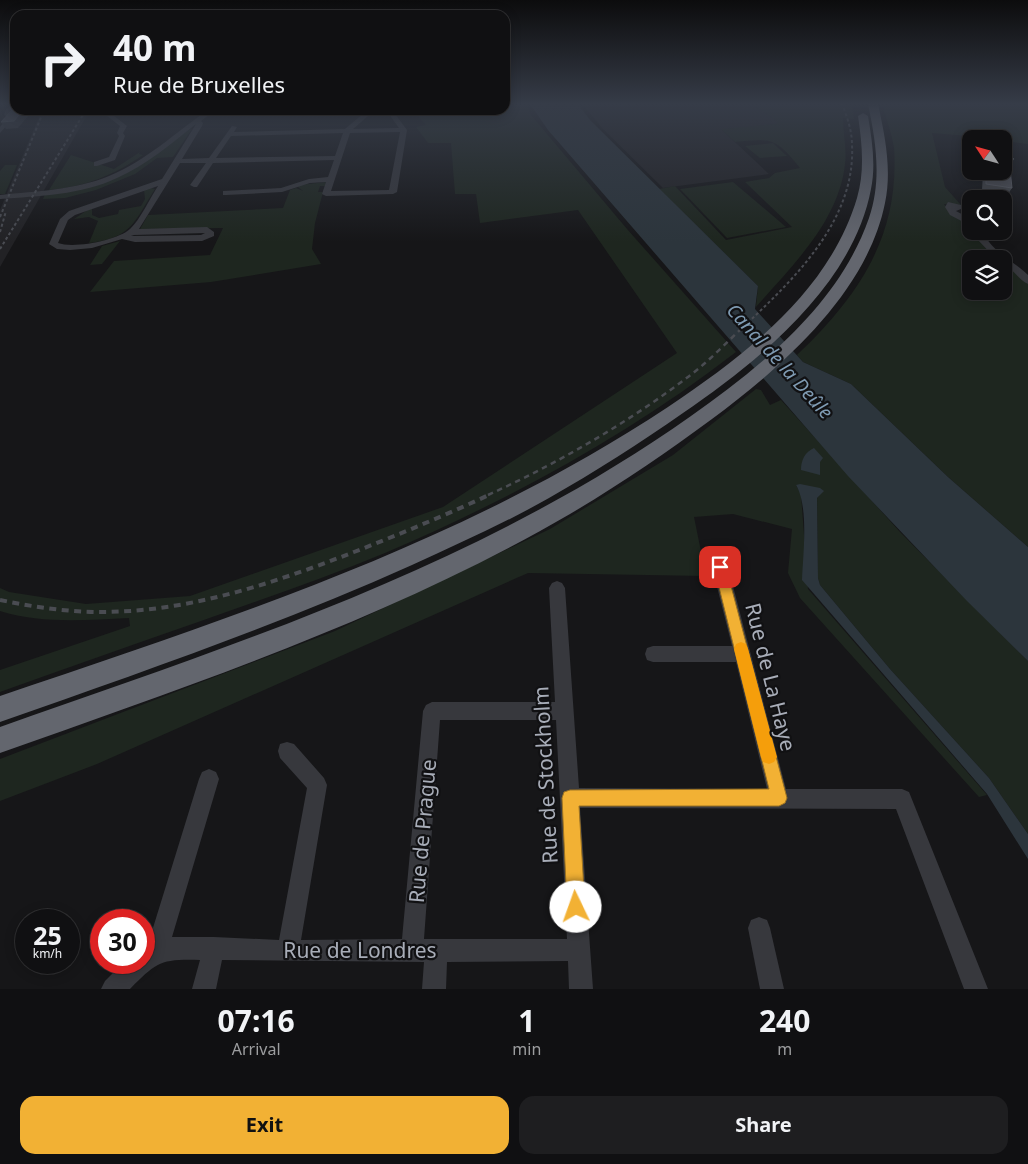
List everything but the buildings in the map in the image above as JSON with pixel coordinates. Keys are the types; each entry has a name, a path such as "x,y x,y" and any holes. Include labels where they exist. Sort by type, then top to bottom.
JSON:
{"highway":[{"path":"0,740 265,644 381,597 477,552 558,510 625,471 690,427 748,370 830,267 847,239 859,212 869,166 868,150"},
{"path":"0,709 288,607 435,546 517,506 607,456 673,413 792,343 845,278 864,245 875,219 880,199 884,171 882,150"}],"street":[{"path":"98,164 112,158 114,154 104,151 106,150"},
{"path":"0,197 84,187 114,176 157,150"},
{"path":"132,232 164,182 181,150"},
{"path":"194,185 218,150"},
{"path":"341,150 326,194 393,192 400,150"},
{"path":"176,161 338,158"},
{"path":"226,193 282,190 312,181 331,179"},
{"path":"123,237 135,239 202,238 211,234 207,230 132,232 102,244 59,247 53,243 65,218 72,213 164,182"},
{"path":"951,210 962,217"},
{"path":"983,240 992,250"},
{"path":"1012,265 1028,281"},
{"name":"Rue de La Haye","path":"720,567 779,798"},
{"name":"Rue de Stockholm","path":"557,588 581,989"},
{"path":"652,654 742,654"},
{"name":"Rue de Prague","path":"412,950 432,711 565,711"},
{"path":"287,751 317,785 288,951"},
{"path":"155,937 209,779"},
{"path":"570,798 902,799 976,989"},
{"path":"759,928 772,989"},
{"name":"Rue de Londres","path":"155,956 177,948 288,951 579,950"},
{"path":"204,989 214,948"},
{"path":"434,989 436,950"},
{"path":"113,989 130,974"}],"shaded area":[{"path":"25,150 67,150 0,267 0,210"},
{"path":"157,150 178,150 173,157 157,158 135,174 96,190 65,198 43,199 45,194 112,180"},
{"path":"452,150 561,150 627,229 736,352 653,411 611,438 522,488 431,533 316,580 0,692 0,670 130,626 129,618 47,619 31,618 0,611 0,588 9,592 86,604 190,596 443,507 677,353 578,210 480,223 476,194 455,194"},
{"path":"625,150 744,150 769,174 663,188"},
{"path":"750,150 781,150 787,156 760,158"},
{"path":"846,150 845,164 841,185 834,205 824,223 812,242 756,307 758,286 659,189 675,186 726,240 792,227 745,182 769,178 775,173 800,168 785,151"},
{"path":"894,150 936,150 945,187 961,205 944,204 950,212 962,220 962,240 982,240 991,250 962,250 962,300 1012,300 1012,267 1016,269 1028,284 1028,547 948,477 851,384 803,362 797,355 839,311 856,287 871,263 882,237 890,209 894,180"},
{"path":"140,152 139,154 143,155 99,179 75,186 49,190 71,155 114,169"},
{"path":"5,165 17,165 5,194 0,194 0,171"},
{"path":"326,182 325,186 320,186 318,192 323,192 315,223 312,249 321,264 211,282 90,292 114,261 210,255 223,228 140,229 148,215 283,208 290,190 296,188 303,191 298,187 300,185"},
{"path":"733,182 786,227 727,238 680,189"},
{"path":"155,189 130,227 114,237 89,243 98,221 89,217 74,219 92,207 92,215 99,218 118,214 119,210 141,206 145,199 144,190"},
{"path":"120,241 102,264 90,265 102,246"},
{"path":"756,389 761,390 770,405 781,400 900,532 1028,661 1028,834 989,778 890,669 820,585 818,578 817,498 823,491 796,485 801,494 808,589 987,795 979,797 800,598 788,573 792,529 733,514 694,517 706,576 528,573 97,764 0,801 0,759 335,631 550,529 673,455"}],"water":[{"name":"Canal de la Deûle","path":"565,150 621,150 758,286 755,309 803,362 851,384 948,477 1028,547 1028,661 967,601 848,476"},
{"path":"814,448 823,458 820,462 820,475 801,470 804,457"},
{"path":"796,485 820,488 824,491 817,498 818,578 820,585 890,669 989,778 1028,834 1028,859 987,794 802,580 804,518 803,505"}],"railway":[{"path":"0,217 27,150"},
{"path":"0,249 61,150"},
{"path":"740,330 799,271 832,225 843,200 850,173 852,150"},
{"path":"0,232 6,211"},
{"path":"488,495 540,470 616,427 695,372 741,329"},
{"path":"0,600 50,609 101,612 134,611 199,601 262,585 324,563 406,531 491,494"}],"slow traffic":[{"path":"741,649 769,757"}],"route":[{"path":"576,907 570,798 779,798 720,567"}]}
